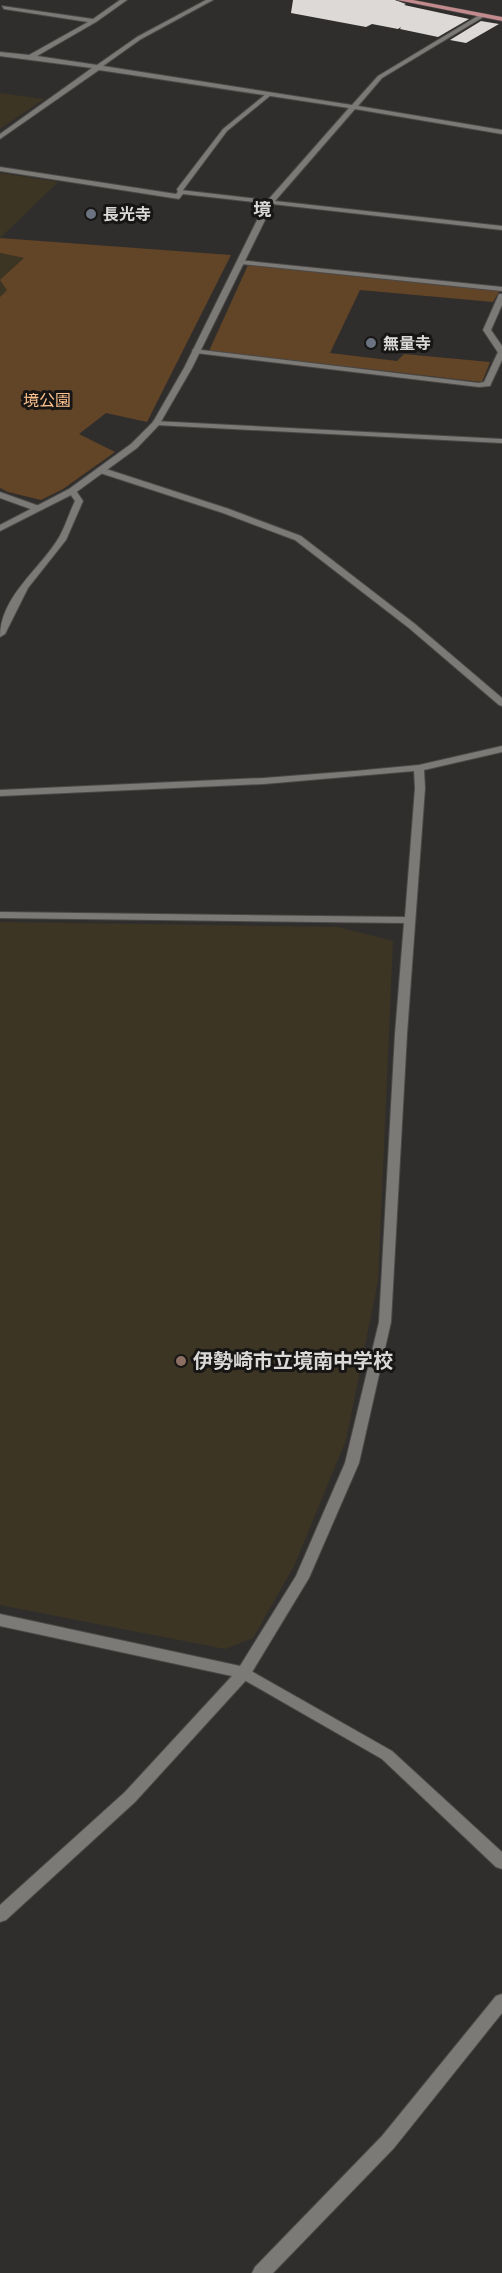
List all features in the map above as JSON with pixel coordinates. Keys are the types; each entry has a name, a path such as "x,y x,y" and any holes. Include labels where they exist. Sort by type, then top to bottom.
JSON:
{"main road":[{"path":"401,0 502,19"}],"street":[{"path":"2,7 13,0"},
{"path":"32,56 94,21 124,0"},
{"path":"0,137 139,38 210,0"},
{"path":"2,7 94,21"},
{"path":"0,528 72,491 134,446 156,423 196,351 270,202 380,77 483,15"},
{"path":"0,54 32,56 268,95 423,117 502,132"},
{"path":"0,169 179,197 179,190 225,130 268,95"},
{"path":"180,192 502,228"},
{"path":"241,261 502,289"},
{"path":"196,351 479,385 487,384 502,352 487,330 502,296"},
{"path":"156,423 502,441"},
{"path":"100,470 226,511 298,538 412,626 502,703"},
{"path":"0,634 24,587 62,540 79,501 72,491"},
{"path":"0,495 39,508"},
{"path":"0,793 264,781 419,768 502,749"},
{"path":"0,1915 130,1797 244,1673 302,1578 352,1463 385,1322 400,1034 420,788 419,768"},
{"path":"0,915 410,920"},
{"path":"0,1620 244,1673 387,1755 502,1862"},
{"path":"261,2273 388,2142 502,2001"}],"shaded area":[{"path":"0,93 44,99 0,129"},
{"path":"0,173 58,182 0,238"},
{"path":"0,253 24,258 7,290 0,297"},
{"name":"伊勢崎市立境南中学校","path":"0,922 338,927 393,941 378,1281 346,1440 295,1564 253,1638 225,1649 0,1605"}],"green space":[{"name":"境公園","path":"0,238 231,255 147,422 106,413 79,434 115,452 63,489 41,500 0,488 0,297 7,290 0,280 24,258 0,253"},
{"path":"248,265 500,290 493,302 360,290 330,353 397,361 404,354 490,362 482,382 209,351"}],"building":[{"path":"293,0 395,0 406,4 404,5 469,19 438,37 400,29 401,27 398,29 372,24 366,27 291,13"},
{"path":"481,21 499,24 466,43 450,40"}],"place":[{"name":"長光寺","path":"91,214"},
{"name":"無量寺","path":"371,343"},
{"name":"伊勢崎市立境南中学校","path":"181,1361"}],"district":[{"name":"境","path":"262,210"}]}
